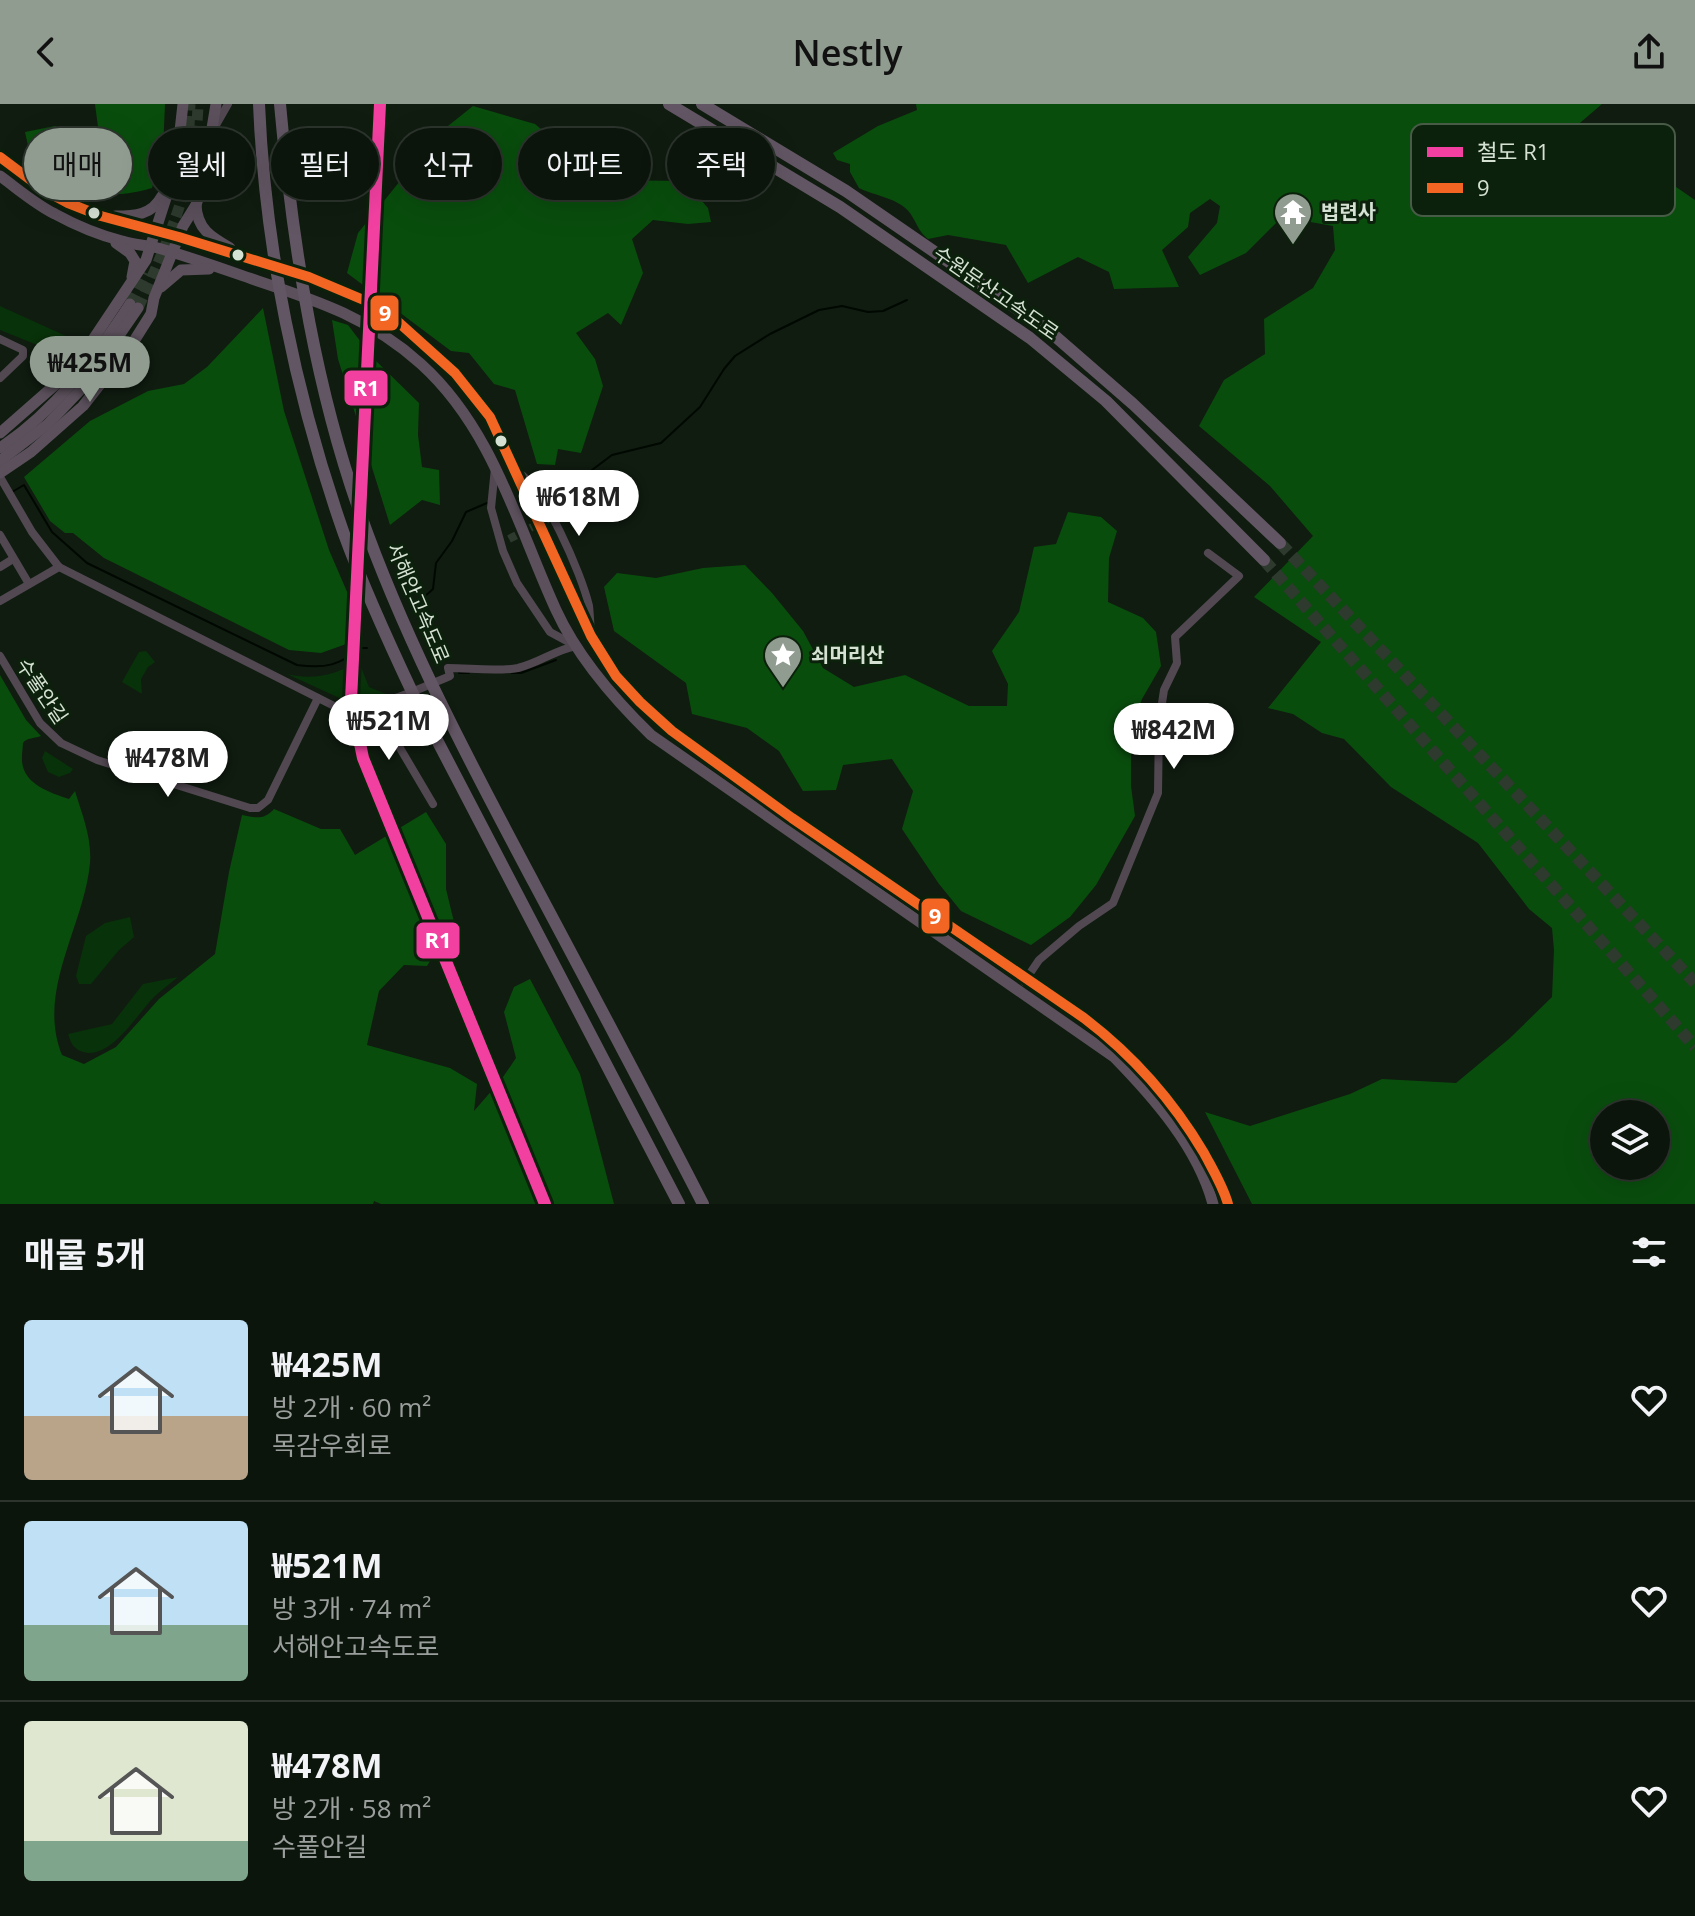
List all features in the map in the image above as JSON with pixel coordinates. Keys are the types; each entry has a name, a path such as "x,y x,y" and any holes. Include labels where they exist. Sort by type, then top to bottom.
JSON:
{"highway":[{"name":"서해안고속도로","path":"259,104 261,166 287,321 316,444 344,534 407,682 679,1204"},
{"name":"서해안고속도로","path":"280,104 294,240 308,318 338,443 367,533 432,687 703,1204"},
{"name":"수원문산고속도로","path":"669,104 840,207 1030,338 1106,401 1264,560"},
{"name":"수원문산고속도로","path":"702,104 846,191 1048,330 1133,404 1280,543"}],"main road":[{"path":"180,128 183,104"},
{"path":"212,128 216,104"},
{"path":"0,157 44,190 101,216 156,230 337,287 396,320 429,346 490,417 591,636 616,676 672,731 1022,984 1092,1039 1135,1078 1178,1134 1213,1204"},
{"path":"0,176 54,213 123,242 151,246 331,306 388,339 417,361 457,401 495,468 557,612 576,646 625,710 651,735 1022,984 1100,1030 1145,1071 1182,1116 1223,1188 1228,1204"},
{"path":"101,216 130,216 148,212 160,200"},
{"path":"0,433 56,384 88,347 146,260 166,200"},
{"path":"0,475 83,406 134,341 151,314 157,291 197,200"},
{"path":"196,205 202,228 211,237 248,258"},
{"path":"106,235 130,253 135,261 131,283"},
{"path":"157,291 181,270 221,268"},
{"path":"0,448 64,393 134,306 85,385 48,424 0,461"}],"street":[{"path":"214,128 221,111 228,104"},
{"path":"0,339 23,350 23,356 0,378"},
{"path":"495,468 491,508 505,541 517,583 550,632 576,646"},
{"path":"515,471 526,476 548,505 550,518 582,585 589,607 591,636"},
{"path":"0,475 32,532 59,567 334,706 349,708 389,701 450,676 448,668 517,668 543,660 561,649 576,646"},
{"path":"0,535 29,584"},
{"path":"1022,984 1039,960 1079,926 1113,903 1158,793 1159,723 1164,690 1177,663 1175,637 1239,576 1208,553"},
{"path":"0,567 13,559"},
{"path":"0,601 59,567"},
{"name":"수풀안길","path":"0,656 40,723 61,743 97,760 250,808 258,808 268,800 318,698"},
{"path":"374,704 433,804"}],"green space":[{"path":"95,104 165,104 164,128 148,128 148,189 132,193 132,128 98,127"},
{"path":"916,104 1602,104 1579,124 1411,124 1411,216 1675,216 1675,186 1695,200 1695,1204 1252,1204 1205,1112 1250,1126 1350,1094 1382,1079 1456,1083 1509,1039 1552,997 1552,928 1529,909 1478,843 1391,787 1344,739 1322,733 1293,714 1268,708 1321,642 1254,597 1313,536 1270,486 1199,426 1224,380 1265,354 1264,319 1313,288 1335,250 1333,226 1282,217 1246,253 1200,275 1188,257 1217,223 1220,206 1210,199 1190,213 1188,227 1162,250 1179,287 1114,289 1109,272 1078,257 1028,283 1006,245 948,235 928,239 905,208 859,188 850,172 850,164 837,160 833,153 878,126 917,110"},
{"path":"473,106 540,128 518,128 518,200 651,200 651,181 667,181 667,200 701,200 708,208 711,222 688,224 653,220 632,239 643,273 621,325 608,313 576,333 595,359 603,386 581,453 558,449 555,465 537,464 515,390 494,384 469,353 451,351 347,273 358,233 395,187 395,200 502,200 502,128 446,128"},
{"path":"0,306 77,341 62,355 0,330"},
{"path":"263,308 284,411 329,550 348,594 346,627 349,643 321,653 289,650 104,558 73,533 65,533 50,521 24,477 90,421 148,391 184,384 207,367"},
{"path":"332,320 348,325 373,358 419,403 418,435 422,467 439,470 440,505 422,500 390,525 338,359"},
{"path":"1068,512 1101,517 1117,531 1109,558 1108,602 1143,618 1156,632 1161,666 1142,699 1131,728 1131,786 1135,816 1096,885 1070,917 1031,945 961,911 939,884 902,829 913,791 892,759 843,765 836,790 803,791 779,751 747,728 692,714 686,683 614,631 604,587 617,573 656,578 703,568 745,565 803,631 823,668 854,687 905,675 969,706 1007,706 1008,684 992,651 1019,612 1034,547 1056,544"},
{"path":"146,651 155,662 141,679 142,694 122,682 139,652"},
{"path":"359,662 369,687 386,694 346,701 287,674 306,677 324,675"},
{"path":"0,675 26,720 41,736 23,743 26,773 37,785 69,799 75,791 89,844 86,887 58,983 55,1031 62,1055 84,1064 116,1047 159,999 215,954 242,815 260,817 274,809 321,829 340,829 355,855 426,812 446,844 446,889 454,922 427,966 404,965 379,991 367,1045 450,1068 477,1084 474,1111 516,1058 504,1012 514,987 530,979 580,1074 614,1204 381,1204 374,1201 373,1204 0,1204"},
{"path":"45,751 73,769 70,773 59,777 48,772 42,758"},
{"path":"130,917 134,937 91,984 79,984 76,976 86,936 105,923"},
{"path":"178,977 154,997 123,1034 104,1049 93,1053 83,1052 72,1043 68,1034 112,1024 143,984"}],"waterway":[{"path":"557,495 584,487 592,470 612,455 661,443 700,407 735,356 770,334 819,310 842,306 868,312 883,311 907,300"},
{"path":"12,492 24,485 52,532 87,563 297,665 332,664 367,648"},
{"path":"413,607 433,589 436,563 452,541 466,512 487,503"},
{"path":"512,673 521,673 556,660"},
{"path":"459,673 469,673"}],"tunnel":[{"path":"189,127 190,104"},
{"path":"138,308 170,234 186,183 198,104"},
{"path":"130,304 146,273"},
{"path":"509,539 548,519"},
{"path":"1280,543 1695,983"},
{"path":"1264,560 1695,1047"}],"rail line":[{"name":"R1","path":"380,104 351,700 363,758 545,1204"}],"transit line":[{"name":"9","path":"0,157 44,190 68,203 101,216 309,277 366,301 396,320 455,373 490,417 591,636 616,676 640,702 672,731 792,818 1102,1032 1136,1063 1179,1114 1221,1184 1228,1204"}],"place":[{"name":"법련사","path":"1293,246"},
{"name":"쇠머리산","path":"783,689"}]}
